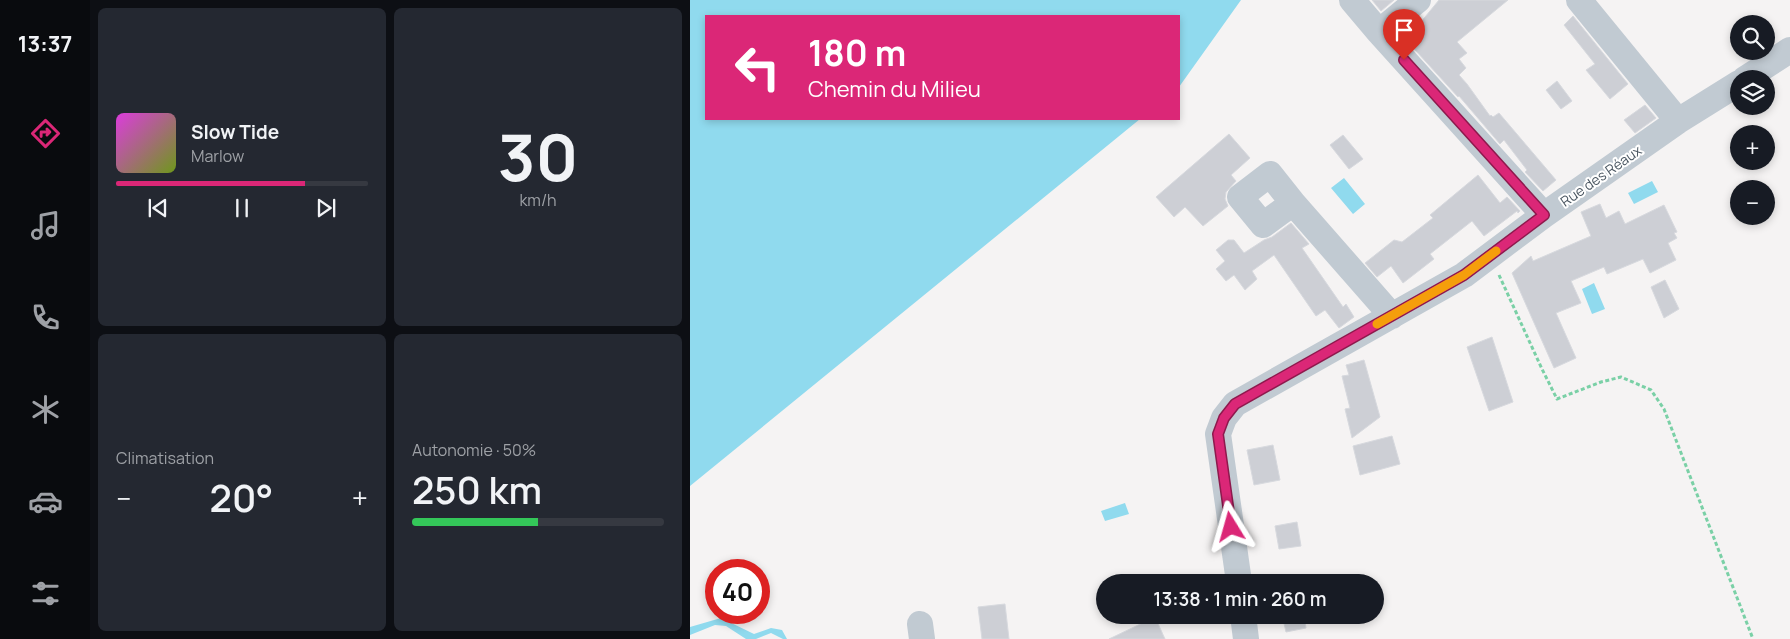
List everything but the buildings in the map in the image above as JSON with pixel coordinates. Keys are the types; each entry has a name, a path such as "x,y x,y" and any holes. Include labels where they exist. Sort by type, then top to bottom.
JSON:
{"street":[{"path":"1352,0 1544,215"},
{"path":"1379,32 1418,0"},
{"path":"1579,0 1678,122"},
{"path":"1759,70 1790,50"},
{"name":"Rue des Réaux","path":"1237,574 1218,434 1224,418 1235,404 1464,275 1544,215 1678,122 1730,89"},
{"path":"1293,203 1392,316"},
{"path":"1244,624 1246,639"}],"path":[{"path":"1490,255 1557,399 1621,376 1651,390 1664,409 1753,639"}],"water":[{"path":"690,0 1241,0 1180,86 1180,15 705,15 705,120 1139,120 690,486"},
{"path":"1344,178 1365,204 1353,214 1331,188"},
{"path":"1652,181 1658,192 1634,204 1628,193"},
{"path":"1594,283 1605,309 1592,314 1582,289"},
{"path":"1125,503 1129,514 1105,521 1101,511"},
{"path":"705,623 733,624 754,634 771,628 782,630 787,639 771,633 756,639 746,639 726,626 715,625 690,635 690,627"}],"slow traffic":[{"path":"1377,324 1464,275 1496,251"}],"route":[{"path":"1231,527 1218,434 1224,418 1235,404 1464,275 1544,215 1404,60"}]}
